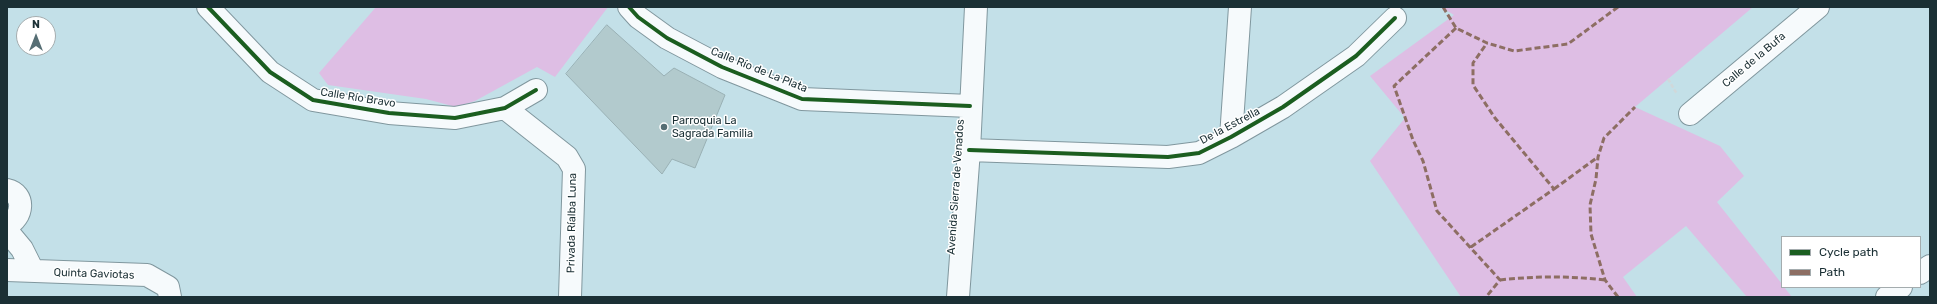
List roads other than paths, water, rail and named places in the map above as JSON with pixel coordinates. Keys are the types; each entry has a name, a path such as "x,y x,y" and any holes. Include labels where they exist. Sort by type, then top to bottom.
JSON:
{"street":[{"name":"Calle Río Bravo","path":"208,7 270,72 313,100 390,113 455,118 505,108 536,90"},
{"name":"Calle Río de La Plata","path":"629,7 638,17 667,38 722,67 802,99 970,106"},
{"name":"Avenida Sierra de Venados","path":"958,297 969,150 976,7"},
{"path":"1231,137 1240,7"},
{"name":"Calle de la Bufa","path":"1690,114 1818,7"},
{"name":"De la Estrella","path":"969,150 1168,157 1199,153 1231,137 1283,107 1356,56 1395,18"},
{"name":"Privada Ríalba Luna","path":"505,108 567,157 574,169 570,297"},
{"path":"7,190 11,191 19,200 20,212 15,222 7,225"},
{"path":"7,231 22,249 33,271"},
{"path":"1921,272 1930,266"},
{"name":"Quinta Gaviotas","path":"7,270 147,275 168,287 170,297"},
{"path":"1887,297 1900,288"}],"place":[{"name":"Parroquia La Sagrada Familia","path":"664,127"}]}
